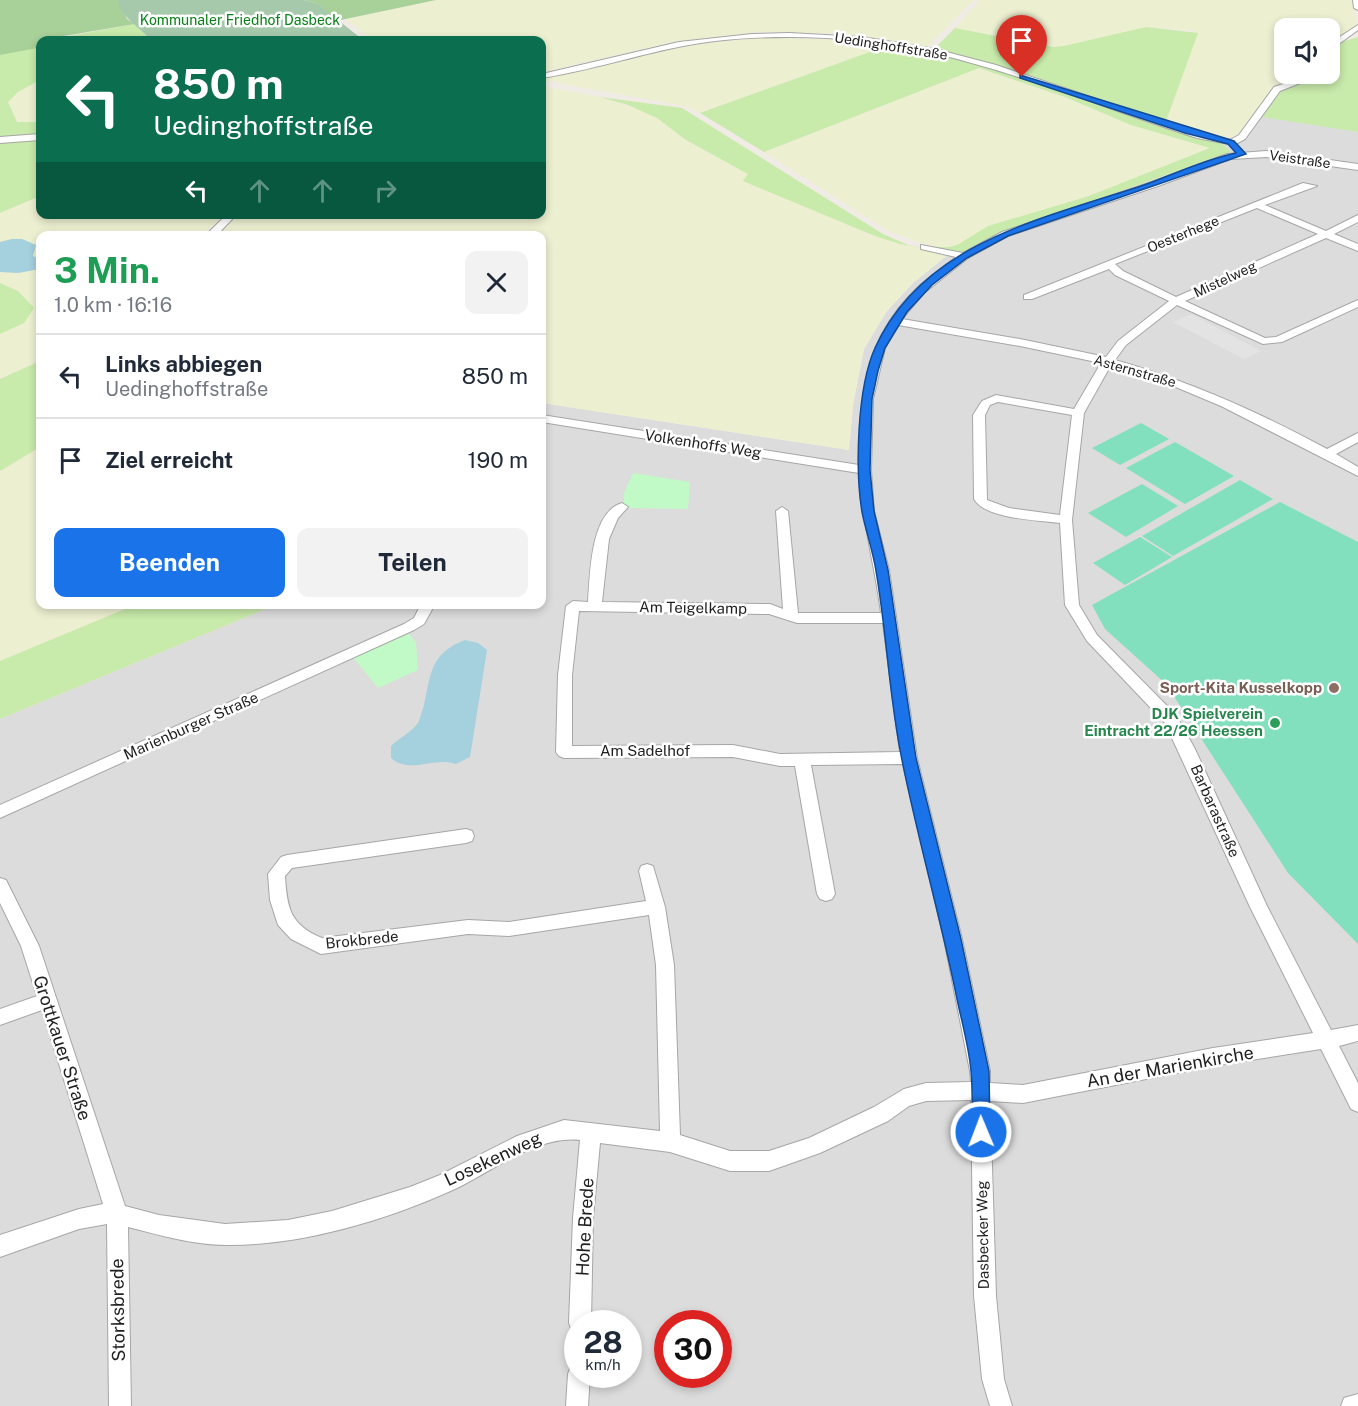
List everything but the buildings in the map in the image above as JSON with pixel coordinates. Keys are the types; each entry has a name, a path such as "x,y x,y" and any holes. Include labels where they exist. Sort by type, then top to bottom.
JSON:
{"street":[{"path":"1357,0 1358,8"},
{"path":"1340,40 1358,27"},
{"name":"Uedinghoffstraße","path":"546,75 676,45 723,38 768,35 839,36 892,43 972,61 1188,131 1231,142"},
{"path":"1346,36 1358,36"},
{"path":"1242,154 1231,142 1242,137 1277,89 1291,84"},
{"path":"0,140 36,137"},
{"name":"Veistraße","path":"1242,154 1266,154 1358,167"},
{"name":"Dasbecker Weg","path":"1001,1406 993,1379 985,1296 980,1071 953,939 909,758 882,570 868,511 865,470 867,399 880,348 896,321 920,291 964,256 1005,234 1155,184 1220,158 1242,154"},
{"name":"Oesterhege","path":"1028,297 1303,186 1312,186"},
{"path":"1257,205 1358,248"},
{"name":"Mistelweg","path":"1107,362 1134,333 1176,301 1358,218"},
{"path":"215,231 228,219"},
{"path":"924,247 964,256"},
{"path":"1110,265 1119,273 1176,301 1255,338 1270,341 1278,340 1358,303"},
{"name":"Asternstraße","path":"896,321 1040,347 1140,371 1209,395 1358,472"},
{"name":"Barbarastraße","path":"1107,362 1078,413 1065,520 1071,605 1092,638 1171,719 1187,749 1230,847 1358,1103"},
{"path":"1065,520 998,509 985,505 981,501 979,496 979,415 986,403 996,398 1078,413"},
{"name":"Volkenhoffs Weg","path":"546,419 865,470"},
{"path":"1327,454 1358,437"},
{"path":"595,606 603,535 610,517 622,507"},
{"path":"782,511 791,616"},
{"name":"Am Teigelkamp","path":"565,675 573,606 770,609 797,618 888,618"},
{"name":"Marienburger Straße","path":"0,812 382,639 419,621 425,609"},
{"name":"Am Sadelhof","path":"565,675 564,752 733,751 780,760 909,758"},
{"path":"802,760 826,894"},
{"name":"Brokbrede","path":"466,836 287,862 276,874 282,917 302,939 321,946 468,927 508,929 656,907"},
{"path":"647,871 656,907 665,965 670,1142"},
{"name":"Grottkauer Straße","path":"0,885 30,946 117,1214"},
{"path":"0,1017 47,1000"},
{"name":"An der Marienkirche","path":"981,1092 1023,1094 1213,1057 1358,1033"},
{"name":"Losekenweg","path":"0,1246 79,1219 102,1214 117,1214 159,1225 225,1235 288,1230 332,1221 410,1197 447,1182 546,1133 564,1129 670,1142 730,1161 769,1161 848,1131 881,1114 904,1098 927,1092 950,1090 981,1092"},
{"name":"Hohe Brede","path":"580,1310 583,1218 591,1131"},
{"name":"Storksbrede","path":"117,1214 120,1406"},
{"path":"577,1406 578,1388"},
{"path":"1352,1406 1358,1405"}],"shaded area":[{"path":"1254,115 1358,132 1358,1406 0,1406 0,719 265,609 546,609 546,404 849,450 853,405 864,349 887,311 913,283 950,253 964,252 1008,231 1231,152 1218,139 1236,137"},
{"path":"1191,314 1261,351 1244,359 1173,322"}],"green space":[{"path":"0,0 117,0 127,19 135,24 64,36 36,36 36,48 0,55"},
{"name":"Kommunaler Friedhof Dasbeck","path":"117,0 304,0 318,4 358,36 146,36 122,12"},
{"path":"304,0 436,0 336,21 318,4"},
{"path":"436,0 974,0 926,48 878,39 824,33 758,32 674,42 546,71 546,36 368,36 345,19"},
{"path":"980,0 1353,0 1356,25 1340,37 1340,18 1274,18 1274,84 1284,84 1275,87 1240,134 1223,139 1165,121 1196,34 1195,31 1146,27 1089,42 1053,47 955,28"},
{"path":"135,24 146,36 69,36"},
{"path":"1146,27 1198,33 1166,121 1216,138 1231,152 1008,231 964,252 932,247 950,247 959,244 988,226 1089,196 1210,148 1131,125 1065,97 979,68 764,152 700,113 881,48 840,40 863,40 931,52 955,28 1053,47"},
{"path":"764,37 840,40 883,48 700,113 684,106 546,81 546,77 679,46"},
{"path":"1358,37 1358,132 1262,117 1275,94 1284,87 1294,84 1340,84 1340,42"},
{"path":"36,47 36,82 18,92 8,102 17,122 36,122 36,198 0,213 0,55"},
{"path":"979,68 1065,97 1131,125 1211,148 1089,196 989,226 960,244 950,247 932,247 888,231 764,152"},
{"path":"36,82 36,122 17,122 8,102 18,92"},
{"path":"546,87 600,97 641,110 657,118 686,140 749,174 744,181 875,236 900,244 950,253 913,283 887,311 864,349 853,405 849,450 546,404 546,231 222,231 235,219 546,219"},
{"path":"600,97 682,108 883,234 908,245 947,252 900,244 875,236 743,181 748,174 686,140 657,118 628,105"},
{"path":"36,198 36,219 222,219 206,231 36,231 36,363 0,379 0,334 24,323 18,291 0,283 0,213"},
{"path":"0,283 18,291 34,308 24,323 0,334"},
{"path":"36,363 36,449 0,471 0,379"},
{"path":"1141,423 1169,439 1120,465 1092,448"},
{"path":"1175,442 1234,476 1185,504 1126,468"},
{"path":"36,449 36,609 127,609 0,661 0,471"},
{"path":"633,473 690,482 688,509 629,508 624,505 624,493"},
{"path":"1240,480 1273,499 1173,556 1142,536"},
{"path":"1142,484 1178,506 1126,537 1088,513"},
{"name":"DJK Spielverein Eintracht 22/26 Heessen","path":"1280,502 1358,542 1358,944 1288,873 1166,684 1105,629 1092,605"},
{"path":"1140,537 1172,557 1125,585 1093,563"},
{"path":"125,609 265,609 0,719 0,661"},
{"path":"407,631 416,643 418,670 378,688 352,656"}],"water":[{"path":"22,239 36,245 33,256 36,257 36,270 18,273 0,272 0,242"},
{"path":"465,640 478,643 487,650 470,757 456,764 439,762 406,765 398,763 391,758 391,746 414,728 419,721 435,663 451,647"}],"place":[{"name":"Sport-Kita Kusselkopp","path":"1334,688"},
{"name":"DJK Spielverein Eintracht 22/26 Heessen","path":"1275,723"}],"route":[{"path":"981,1132 980,1071 953,939 909,758 882,570 868,511 865,470 867,399 873,371 880,348 903,310 920,291 945,270 985,243 1043,220 1155,184 1220,158 1242,154 1231,142 1222,142 1022,77"}]}
